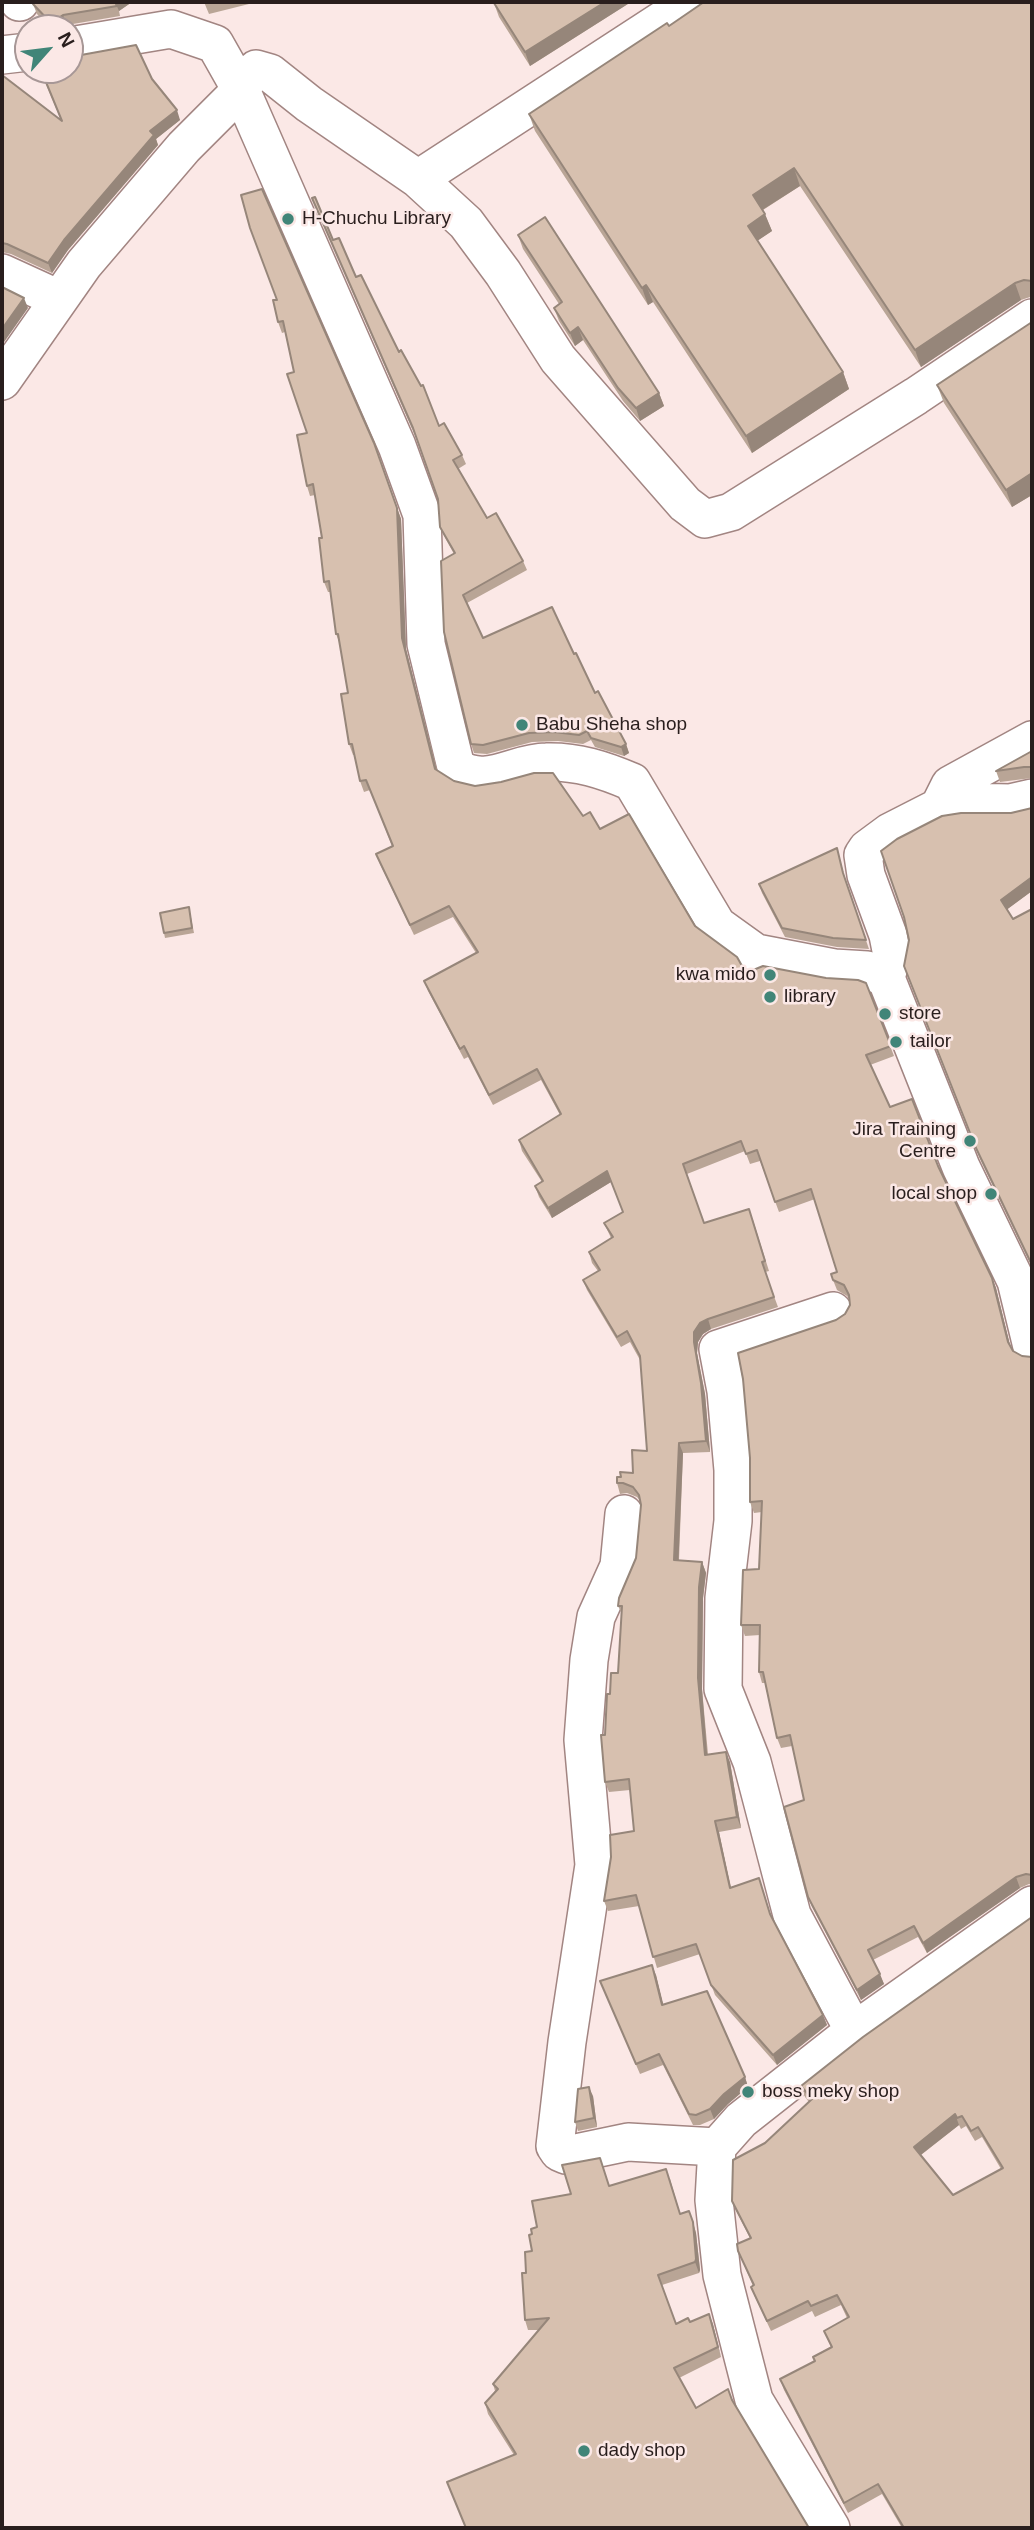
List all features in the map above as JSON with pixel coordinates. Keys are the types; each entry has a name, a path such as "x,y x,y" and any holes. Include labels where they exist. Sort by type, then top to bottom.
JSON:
{"street":[{"path":"418,179 690,2"},
{"path":"84,44 171,29 215,44 241,90 397,446 422,515 426,644 456,767 468,776 482,776 543,762 578,764 609,772 632,782 717,925 756,953 834,968 867,970 886,978"},
{"path":"2,381 84,264 184,147 241,90 256,69 270,73 309,104 418,179 466,223 503,273 558,359 685,504 705,519 730,512 742,505 916,396 1032,318"},
{"path":"2,273 59,299"},
{"path":"939,807 950,785 1032,740"},
{"path":"1032,798 1010,803 963,802 939,807 890,832 863,855 866,875 888,935 892,955 886,978 961,1167 1016,1281 1032,1346"},
{"path":"833,1311 718,1349 726,1391 733,1470 733,1521 724,1598 723,1689 752,1762 792,1915 854,2031"},
{"path":"624,1514 619,1566 596,1617 589,1660 583,1740 594,1865 567,2042 555,2146 559,2152 566,2155 628,2142 717,2147"},
{"path":"831,2528 754,2400 722,2275 714,2200 717,2147 741,2120 854,2031 1032,1905"}],"building":[{"path":"115,2 117,6 69,14 42,14 33,4"},
{"path":"605,2 525,52 494,3"},
{"path":"704,2 1032,2 1032,281 1015,283 915,350 794,168 753,195 765,214 748,226 843,372 746,436 646,285 642,288 529,114 667,23 669,26"},
{"path":"136,45 152,79 177,110 150,131 154,135 64,240 48,263 2,243 2,75 62,121 47,84 84,84 84,54"},
{"path":"262,189 374,443 397,508 402,638 435,769 454,781 475,786 534,773 553,773 583,816 590,812 600,829 629,814 695,926 737,957 746,973 763,966 866,983 891,1046 866,1055 890,1107 912,1099 938,1166 992,1278 1008,1342 1013,1351 1032,1357 1032,1875 1016,1877 923,1943 914,1926 868,1950 880,1974 857,1990 808,1897 784,1807 804,1800 790,1735 777,1738 763,1672 759,1672 760,1625 741,1625 743,1570 759,1569 762,1501 750,1502 750,1458 738,1353 836,1320 845,1314 850,1305 849,1295 844,1285 833,1280 831,1274 837,1272 811,1189 775,1202 757,1150 746,1154 741,1141 683,1164 704,1223 749,1209 774,1297 708,1319 700,1323 694,1332 706,1441 679,1443 674,1560 702,1562 699,1587 698,1678 705,1755 726,1752 737,1817 715,1821 730,1888 759,1878 770,1914 823,2015 773,2055 711,1985 696,1944 653,1957 636,1895 604,1901 611,1857 610,1835 634,1831 629,1779 605,1782 601,1735 605,1735 611,1673 618,1673 622,1606 618,1606 619,1598 636,1558 641,1505 639,1495 633,1487 617,1483 617,1477 621,1477 620,1472 633,1473 632,1450 647,1451 640,1356 627,1331 617,1337 583,1280 600,1270 589,1252 613,1237 604,1223 623,1212 607,1171 548,1208 535,1186 543,1181 519,1140 561,1114 537,1069 489,1095 464,1046 460,1049 424,981 478,952 449,906 410,925 376,854 393,846 366,780 360,781 352,744 349,744 341,694 348,693 329,581 324,582 319,538 322,538 313,484 307,486 297,435 307,433 287,374 294,372 283,321 278,322 273,300 277,300 250,228 241,195"},
{"path":"315,197 333,240 339,238 356,277 361,275 399,352 401,350 421,386 423,385 439,426 444,423 462,455 453,460 487,518 496,513 523,561 463,595 483,638 552,607 595,693 598,691 626,744 621,747 591,738 587,731 579,735 529,733 483,745 471,744 444,632 441,561 455,553 440,527 438,499 413,428 312,198"},
{"path":"545,217 659,393 636,408 618,388 578,327 570,333 554,308 562,302 518,235"},
{"path":"2,287 24,298 2,329"},
{"path":"1032,322 1032,473 1006,490 937,385"},
{"path":"1032,751 1032,767 996,771"},
{"path":"1032,808 1032,877 1001,900 1013,919 1032,909 1032,1265 976,1148 904,966 909,940 904,917 881,851 897,839 942,816 961,813 1011,813"},
{"path":"837,848 866,940 833,938 782,928 759,884"},
{"path":"189,907 192,928 164,933 160,913"},
{"path":"1032,1917 1032,2528 904,2528 878,2484 844,2503 780,2379 815,2361 813,2357 832,2347 824,2331 849,2317 837,2295 811,2306 808,2301 767,2321 738,2251 737,2244 751,2238 732,2201 733,2160 765,2143 812,2099 801,2086 863,2037","holes":["955,2114 957,2118 962,2116 971,2131 978,2127 1003,2168 953,2195 914,2147"]},
{"path":"652,1965 662,2005 707,1991 745,2077 710,2109 696,2115 689,2114 659,2054 636,2064 600,1981"},
{"path":"589,2087 594,2118 575,2122 578,2089"},
{"path":"600,2158 609,2186 666,2169 680,2214 689,2211 693,2222 696,2259 695,2262 658,2275 676,2324 688,2318 690,2322 709,2314 718,2347 674,2368 696,2408 728,2389 809,2528 466,2528 447,2482 516,2454 485,2403 498,2389 493,2384 549,2318 525,2320 522,2273 526,2273 525,2252 532,2251 529,2235 532,2234 531,2229 537,2227 532,2201 571,2194 562,2165"}],"place":[{"name":"H-Chuchu Library","path":"288,219"},
{"name":"Babu Sheha shop","path":"522,725"},
{"name":"kwa mido","path":"770,975"},
{"name":"library","path":"770,997"},
{"name":"store","path":"885,1014"},
{"name":"tailor","path":"896,1042"},
{"name":"Jira Training Centre","path":"970,1141"},
{"name":"local shop","path":"991,1194"},
{"name":"boss meky shop","path":"748,2092"},
{"name":"dady shop","path":"584,2451"}]}
